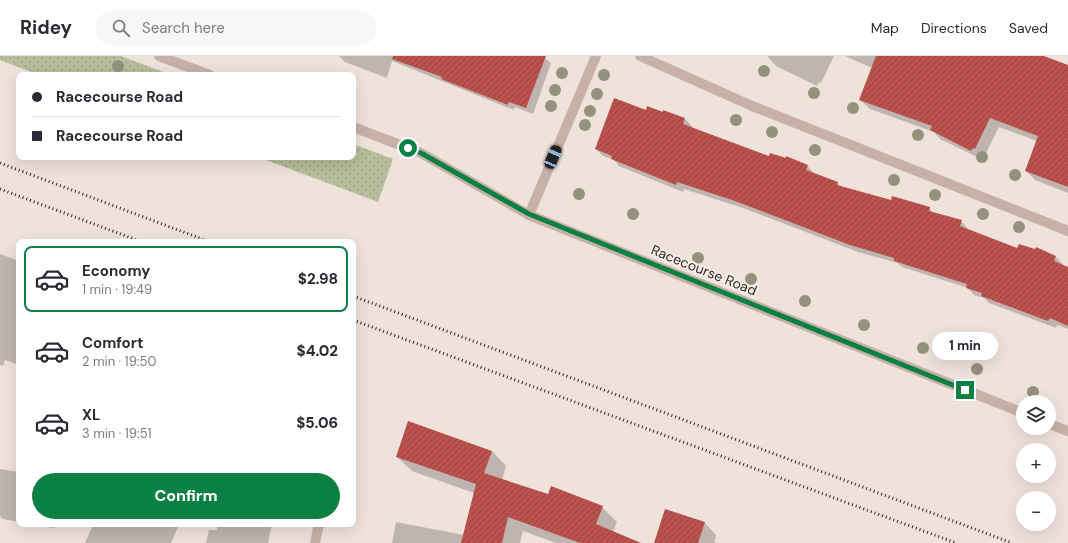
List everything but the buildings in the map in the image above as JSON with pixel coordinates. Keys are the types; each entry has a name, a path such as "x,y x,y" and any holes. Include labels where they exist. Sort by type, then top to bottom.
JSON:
{"street":[{"path":"159,56 202,72"},
{"path":"529,214 596,56"},
{"path":"640,56 752,106 1068,231"},
{"name":"Racecourse Road","path":"356,128 421,153 529,214 1016,410"},
{"path":"1056,427 1068,431"},
{"path":"315,543 318,527"}],"green space":[{"path":"0,56 121,56 163,72 31,72 0,60"},
{"path":"356,145 393,159 378,202 266,160 356,160"}],"railway":[{"path":"0,163 202,239"},
{"path":"0,189 134,239"},
{"path":"356,297 1012,543"},
{"path":"356,321 956,543"}],"route":[{"path":"408,148 421,153 529,214 965,390"}]}
